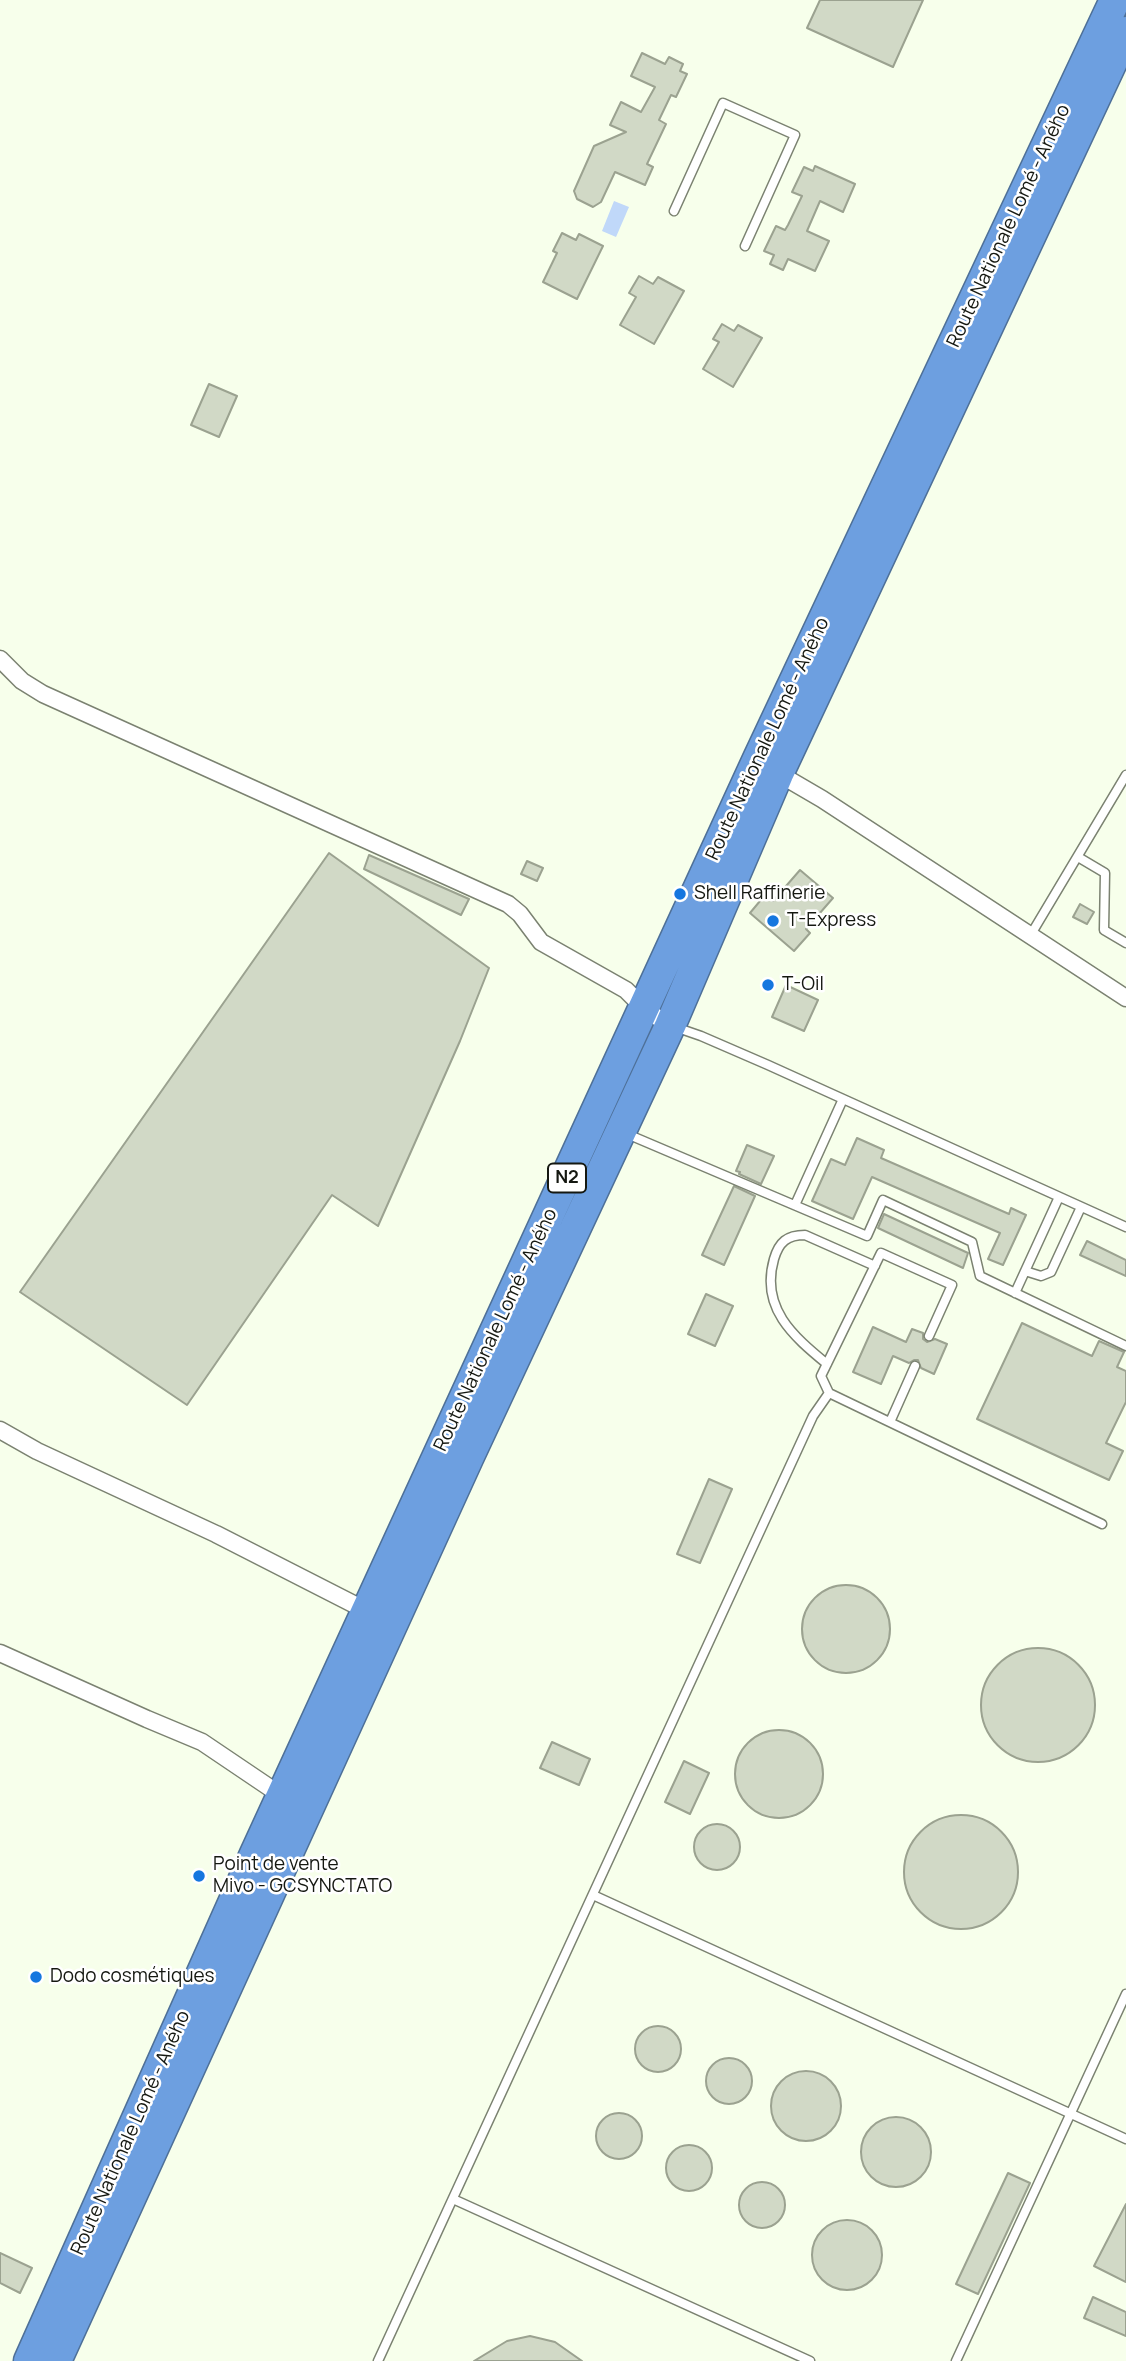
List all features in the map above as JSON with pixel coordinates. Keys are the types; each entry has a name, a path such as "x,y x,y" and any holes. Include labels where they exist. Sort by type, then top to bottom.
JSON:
{"highway":[{"name":"Route Nationale Lomé - Aného","path":"56,2361 469,1456 670,1026 768,766 1115,0"},
{"name":"Route Nationale Lomé - Aného","path":"29,2361 282,1796 645,1009 768,766 1126,32"}],"street":[{"path":"0,659 22,681 43,694 508,904 520,914 541,942 626,990 645,1009 670,1026"},
{"path":"768,766 1126,998"},
{"path":"0,1430 37,1451 216,1534 367,1611"},
{"path":"0,1653 202,1742 282,1796"}],"lane":[{"path":"674,211 723,103 795,135 745,246"},
{"path":"1030,936 1079,858 1126,775"},
{"path":"1079,858 1105,873 1104,930 1126,943"},
{"path":"670,1026 701,1036 1126,1227"},
{"path":"795,1205 843,1099"},
{"path":"621,1131 867,1236 883,1200 972,1242 980,1276 1126,1346"},
{"path":"1015,1293 1059,1197"},
{"path":"1024,1272 1041,1276 1051,1272 1081,1207"},
{"path":"827,1364 788,1328 777,1310 769,1282 777,1249 784,1240 793,1235 805,1235 875,1266"},
{"path":"929,1336 952,1285 881,1253 821,1376 829,1393 1102,1524"},
{"path":"890,1422 915,1366"},
{"path":"378,2361 813,1416 829,1393"},
{"path":"593,1895 1126,2139"},
{"path":"957,2361 1126,1994"},
{"path":"453,2199 810,2361"}],"water":[{"path":"614,201 629,207 616,237 602,231"}],"building":[{"path":"820,0 923,0 893,67 807,28"},
{"path":"642,53 665,64 669,57 683,64 680,71 687,74 676,97 671,95 659,120 666,124 647,164 653,167 645,185 615,172 601,202 593,207 577,199 574,191 594,146 626,132 610,125 621,102 641,112 655,87 631,76"},
{"path":"815,166 855,184 843,212 820,201 807,231 829,241 815,271 788,259 783,270 770,264 774,255 764,251 776,226 785,230 802,196 792,192 804,167 813,171"},
{"path":"562,233 576,240 579,234 603,246 577,299 543,282 557,253 553,251"},
{"path":"639,276 653,284 658,277 684,291 654,344 620,325 636,297 629,293"},
{"path":"722,324 734,331 738,325 762,338 733,387 703,369 719,342 713,339"},
{"path":"209,384 237,396 219,437 191,425"},
{"path":"329,853 489,968 460,1041 378,1226 332,1195 187,1405 20,1292"},
{"path":"369,855 469,899 461,915 364,869"},
{"path":"527,861 543,868 537,881 521,874"},
{"path":"800,870 833,898 806,929 810,933 794,951 750,913 765,895 773,901"},
{"path":"1080,904 1094,912 1087,924 1073,917"},
{"path":"786,985 818,1000 804,1031 772,1017"},
{"path":"857,1138 884,1150 881,1158 1009,1214 1011,1208 1026,1215 1003,1265 988,1259 1000,1233 872,1177 853,1219 812,1201 831,1159 845,1165"},
{"path":"747,1145 774,1156 761,1184 736,1171"},
{"path":"734,1186 755,1196 724,1265 702,1255"},
{"path":"884,1214 968,1253 963,1268 878,1228"},
{"path":"1087,1241 1126,1260 1126,1276 1080,1255"},
{"path":"706,1294 733,1306 715,1346 688,1334"},
{"path":"1022,1323 1092,1356 1099,1341 1124,1352 1117,1367 1126,1371 1126,1402 1106,1443 1123,1451 1109,1480 977,1419"},
{"path":"873,1327 906,1342 912,1329 923,1333 923,1339 927,1342 935,1339 947,1344 934,1374 921,1368 918,1360 909,1363 893,1356 881,1384 853,1372"},
{"path":"709,1479 732,1489 700,1563 677,1554"},
{"path":"846,1585 863,1589 877,1598 886,1612 890,1629 886,1646 877,1660 863,1669 846,1673 829,1669 815,1660 806,1646 802,1629 806,1612 815,1598 829,1589"},
{"path":"1038,1648 1060,1652 1078,1665 1091,1683 1095,1705 1091,1727 1078,1745 1060,1758 1038,1762 1016,1758 998,1745 985,1727 981,1705 985,1683 998,1665 1016,1652"},
{"path":"779,1730 796,1734 810,1743 819,1757 823,1774 819,1791 810,1805 796,1814 779,1818 762,1814 748,1805 739,1791 735,1774 739,1757 748,1743 762,1734"},
{"path":"552,1742 590,1759 579,1785 540,1768"},
{"path":"684,1761 709,1773 690,1814 665,1802"},
{"path":"961,1815 983,1819 1001,1832 1014,1850 1018,1872 1014,1894 1001,1912 983,1925 961,1929 939,1925 921,1912 908,1894 904,1872 908,1850 921,1832 939,1819"},
{"path":"717,1824 733,1831 740,1847 733,1863 717,1870 701,1863 694,1847 701,1831"},
{"path":"658,2026 674,2033 681,2049 674,2065 658,2072 642,2065 635,2049 642,2033"},
{"path":"729,2058 745,2065 752,2081 745,2097 729,2104 713,2097 706,2081 713,2065"},
{"path":"806,2071 831,2081 841,2106 831,2131 806,2141 781,2131 771,2106 781,2081"},
{"path":"619,2113 635,2120 642,2136 635,2152 619,2159 603,2152 596,2136 603,2120"},
{"path":"896,2117 921,2127 931,2152 921,2177 896,2187 871,2177 861,2152 871,2127"},
{"path":"689,2145 705,2152 712,2168 705,2184 689,2191 673,2184 666,2168 673,2152"},
{"path":"1008,2173 1030,2183 978,2294 956,2284"},
{"path":"762,2182 778,2189 785,2205 778,2221 762,2228 746,2221 739,2205 746,2189"},
{"path":"1126,2204 1126,2282 1094,2266"},
{"path":"847,2220 872,2230 882,2255 872,2280 847,2290 822,2280 812,2255 822,2230"},
{"path":"0,2253 32,2268 20,2293 0,2283"},
{"path":"1093,2297 1126,2312 1126,2336 1084,2318"},
{"path":"530,2336 555,2342 582,2361 474,2361 507,2341"}],"place":[{"name":"Shell Raffinerie","path":"680,894"},
{"name":"T-Express","path":"773,921"},
{"name":"T-Oil","path":"768,985"},
{"name":"Point de vente Mivo - GCSYNCTATO","path":"199,1876"},
{"name":"Dodo cosmétiques","path":"36,1977"}]}
